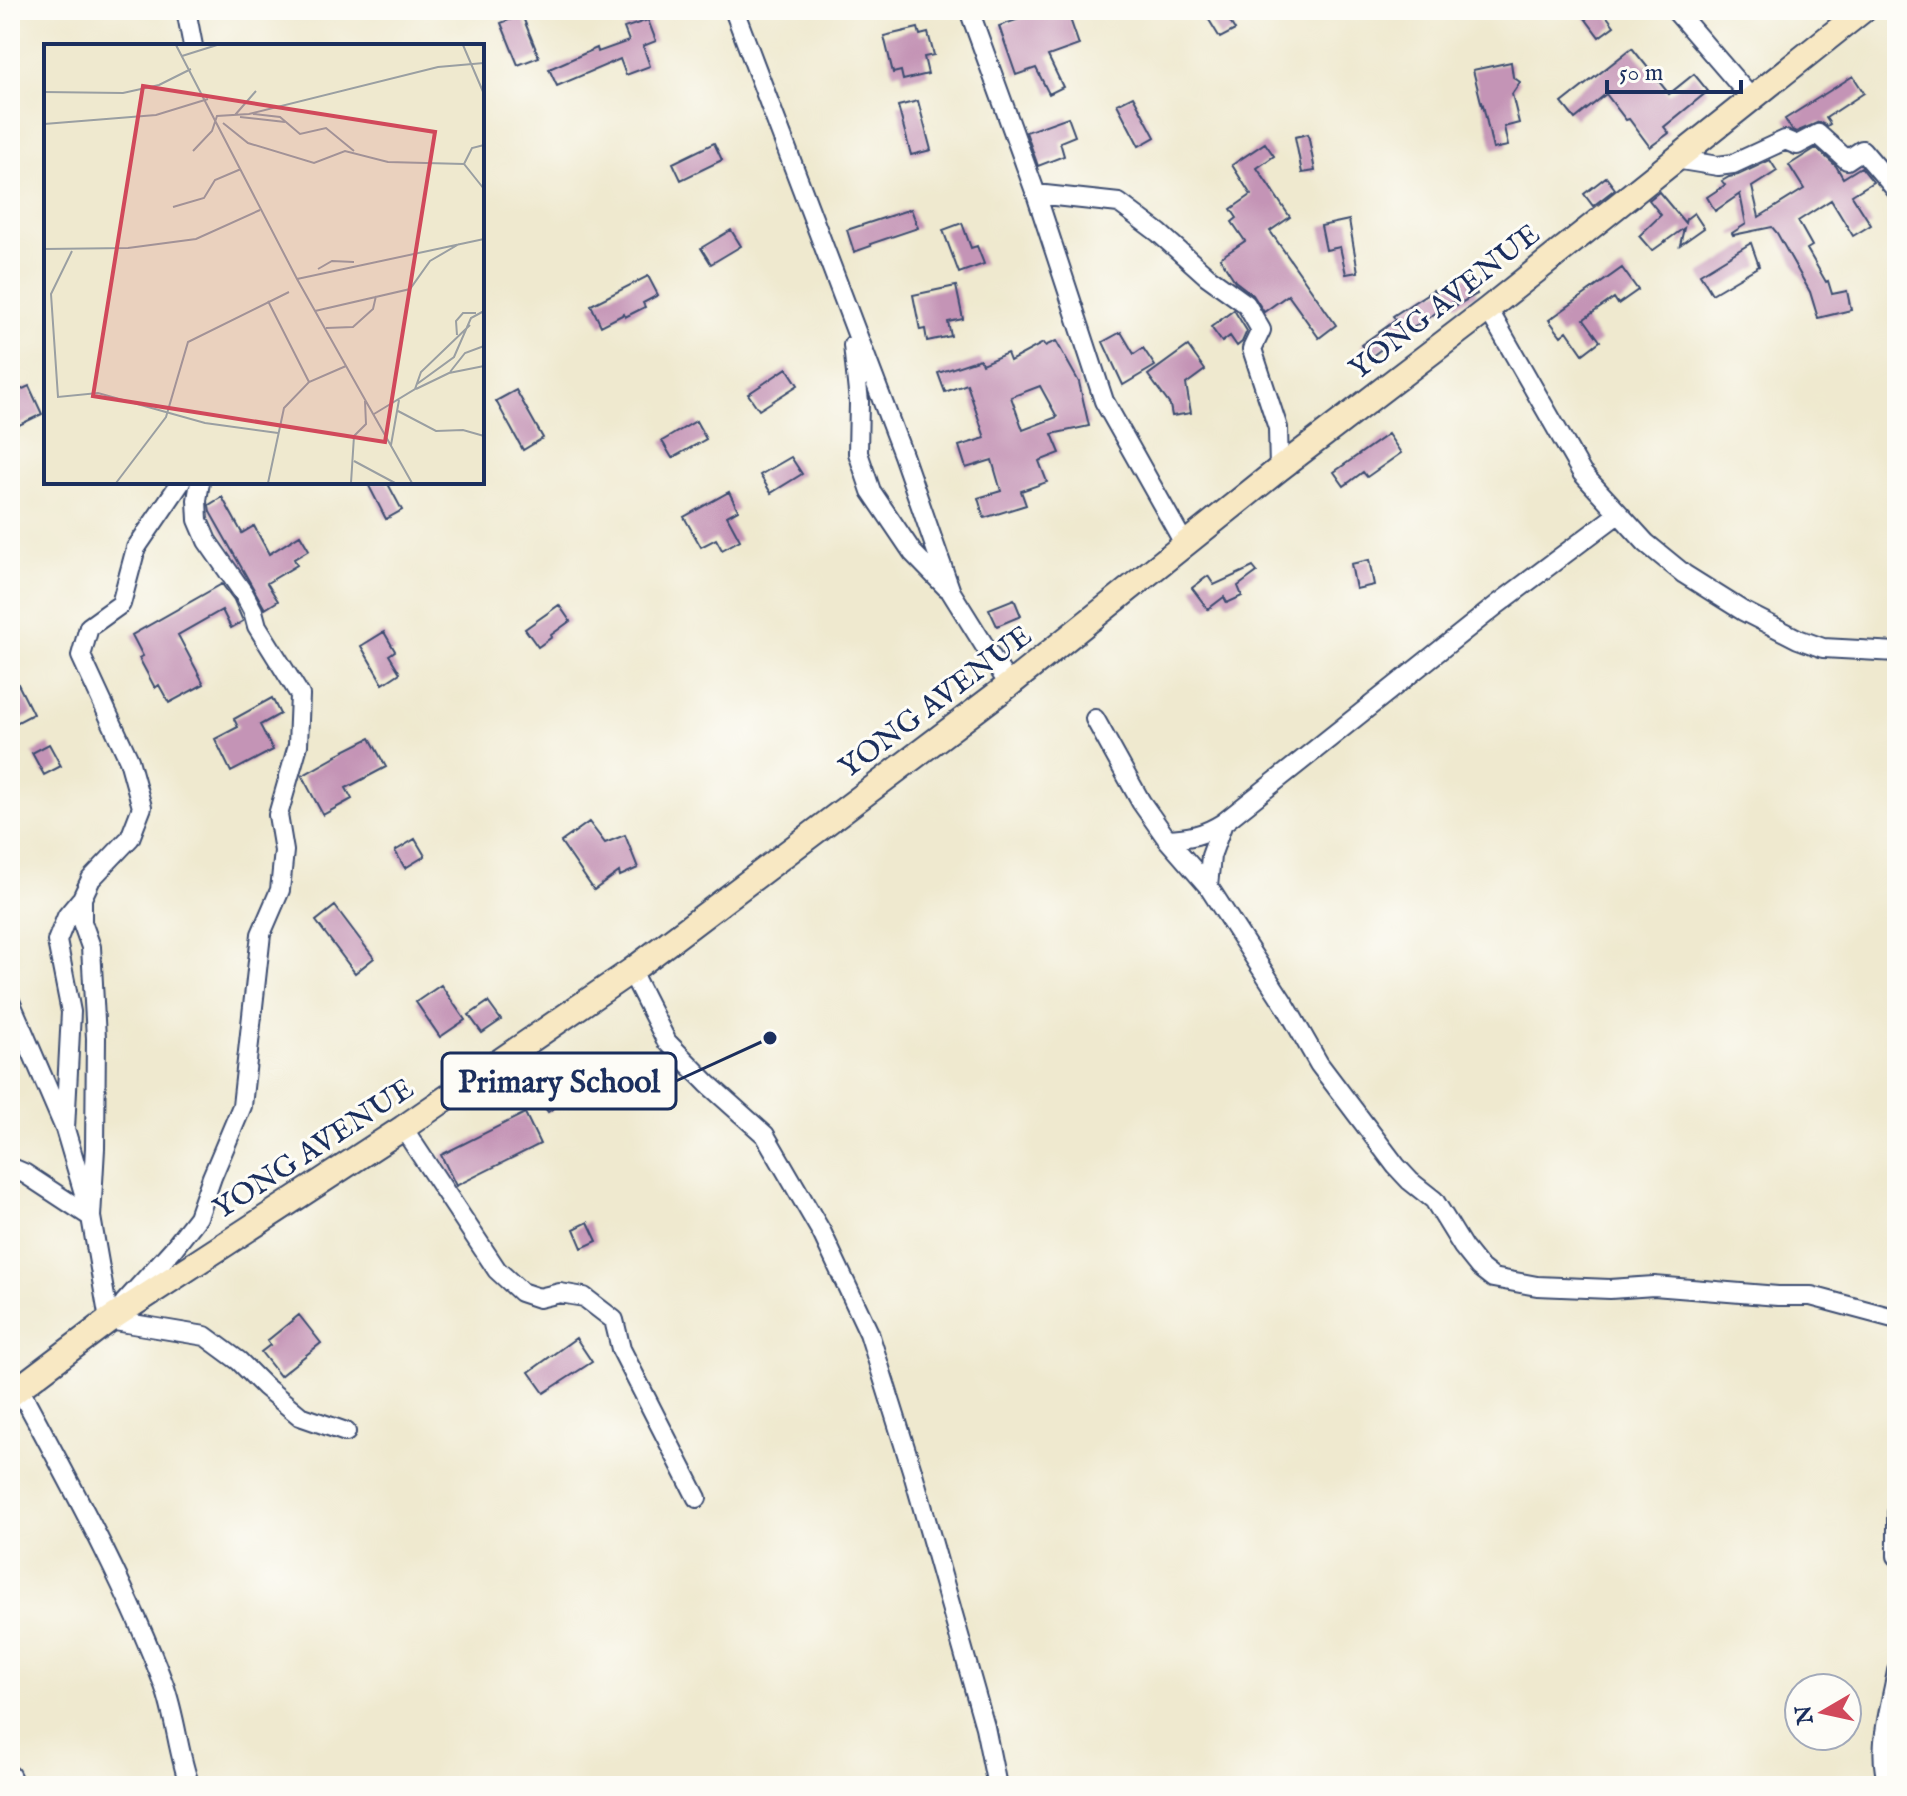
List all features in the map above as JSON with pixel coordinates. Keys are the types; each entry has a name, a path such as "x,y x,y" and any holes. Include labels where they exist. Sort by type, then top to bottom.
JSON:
{"street":[{"path":"186,10 193,44"},
{"path":"734,10 903,455 951,592"},
{"path":"969,10 1036,194 1104,401 1185,545"},
{"path":"1675,10 1751,98"},
{"name":"YONG AVENUE","path":"14,1391 109,1320 403,1128 631,971 1009,685 1863,10"},
{"path":"1675,159 1718,166 1733,164 1785,140 1797,145 1818,134 1847,160 1862,150 1897,191"},
{"path":"1036,194 1119,203 1246,304 1261,330 1252,349 1278,428 1279,469"},
{"path":"1488,309 1582,473 1646,543 1684,574 1743,611 1798,639 1823,648 1897,652"},
{"path":"850,318 859,402 858,453 871,491 913,553 951,592 1009,685"},
{"path":"65,1129 71,1012 57,941 67,916 82,898 91,879 130,838 142,807 129,760 81,656 89,627 121,604 136,548 180,484"},
{"path":"109,1320 198,1217 242,1106 261,934 280,890 284,851 278,815 298,745 300,695 257,626 244,594 207,541 198,520 200,484"},
{"path":"1167,839 1190,838 1223,823 1498,604 1618,514"},
{"path":"1095,719 1141,802 1167,839 1208,886 1287,1008 1319,1064 1396,1166 1434,1200 1463,1247 1479,1267 1493,1278 1537,1286 1610,1289 1654,1286 1811,1296 1897,1319"},
{"path":"1208,886 1211,856 1223,823"},
{"path":"82,898 82,922 91,947 96,1038 91,1217"},
{"path":"631,971 667,1042 765,1135 822,1233 869,1333 977,1697 997,1786"},
{"path":"10,1001 65,1129 91,1217 109,1320"},
{"path":"403,1128 497,1270 521,1292 539,1298 560,1293 584,1297 614,1320 621,1349 697,1498"},
{"path":"10,1167 91,1217"},
{"path":"109,1320 205,1336 239,1361 300,1416 346,1432"},
{"path":"14,1391 109,1558 165,1688 190,1786"},
{"path":"1897,1513 1897,1556"},
{"path":"1889,1786 1884,1774 1885,1729 1897,1671"},
{"path":"10,1775 15,1786"}],"building":[{"path":"1045,10 1067,10 1079,45 1048,56 1063,87 1049,94 1036,68 1016,75 999,26"},
{"path":"1203,10 1249,10 1230,22 1235,30 1220,38"},
{"path":"1579,10 1602,10 1614,26 1599,37"},
{"path":"522,15 539,57 518,65 501,23"},
{"path":"648,20 656,41 643,46 650,66 626,75 620,59 557,86 549,69 597,48 598,52 629,41 624,28"},
{"path":"918,28 920,35 928,33 934,55 924,57 928,74 903,80 901,71 893,73 884,36"},
{"path":"1632,48 1669,94 1694,74 1708,91 1664,127 1669,133 1650,147 1606,94 1575,119 1562,103"},
{"path":"1511,62 1513,77 1520,82 1512,94 1519,123 1504,127 1508,146 1493,149 1473,70"},
{"path":"1853,76 1864,93 1826,118 1830,124 1827,126 1819,122 1796,132 1792,130 1785,119"},
{"path":"1133,96 1155,137 1139,146 1117,104"},
{"path":"918,101 931,150 911,155 898,106"},
{"path":"1068,117 1075,136 1060,142 1064,156 1038,166 1026,132"},
{"path":"1308,134 1315,171 1302,173 1295,137"},
{"path":"714,143 722,160 681,180 673,163"},
{"path":"1265,143 1274,156 1257,168 1290,217 1270,231 1336,325 1319,338 1288,295 1264,312 1253,295 1235,281 1220,258 1245,241 1232,222 1237,218 1231,209 1251,195 1232,165"},
{"path":"1816,148 1836,166 1843,178 1861,167 1873,182 1852,195 1871,225 1853,236 1831,200 1798,221 1812,246 1807,249 1828,281 1832,294 1847,291 1851,310 1818,318 1810,292 1772,227 1733,235 1746,224 1740,194 1715,211 1707,197 1725,185 1722,181 1770,160 1777,171 1752,187 1759,217 1804,189 1789,165"},
{"path":"1606,177 1615,189 1593,206 1584,194"},
{"path":"1659,192 1685,223 1694,213 1704,228 1680,245 1684,228 1652,251 1639,236 1661,215 1649,200"},
{"path":"911,209 918,228 854,252 847,230"},
{"path":"1349,220 1358,272 1346,274 1340,247 1326,250 1321,226"},
{"path":"962,223 971,248 977,246 984,264 959,273 943,230"},
{"path":"731,230 741,246 711,264 701,248"},
{"path":"1751,243 1759,266 1712,294 1700,274"},
{"path":"1622,268 1638,290 1618,304 1614,298 1584,319 1600,341 1583,354 1567,331 1561,336 1549,320"},
{"path":"648,276 658,295 643,303 645,307 601,326 591,305"},
{"path":"1468,276 1477,294 1457,305 1455,301 1371,357 1361,345 1396,320 1393,316 1433,290 1435,293"},
{"path":"956,286 963,319 948,322 951,336 927,341 925,329 920,330 913,295"},
{"path":"1234,310 1247,331 1237,346 1230,336 1222,342 1211,327"},
{"path":"1121,332 1134,354 1143,348 1155,366 1123,385 1103,342"},
{"path":"1056,341 1079,382 1089,426 1052,434 1060,453 1039,461 1047,482 1021,491 1026,505 984,518 978,498 1001,491 992,460 966,468 959,446 985,438 967,384 945,392 938,373 980,359 982,364 1007,353 1010,361 1043,343 1045,346","holes":["1040,386 1057,417 1023,430 1011,397"]},
{"path":"1188,346 1205,370 1186,384 1191,413 1172,416 1170,405 1148,375"},
{"path":"787,368 798,385 759,410 748,394"},
{"path":"29,386 42,414 15,427 10,416 10,395"},
{"path":"516,390 543,438 523,450 496,401"},
{"path":"696,421 706,439 672,458 662,441"},
{"path":"1388,434 1401,453 1367,477 1363,472 1344,486 1334,472"},
{"path":"791,457 802,474 771,493 760,475"},
{"path":"388,484 402,510 386,519 369,486"},
{"path":"729,492 738,510 727,516 740,540 722,550 716,539 701,547 684,517"},
{"path":"222,497 242,533 254,526 269,554 300,535 309,550 294,559 297,565 267,583 278,601 265,609 210,512 209,505"},
{"path":"1369,560 1374,585 1356,589 1351,564"},
{"path":"1253,567 1257,572 1238,586 1242,596 1227,603 1224,597 1208,609 1192,588 1208,576 1214,585"},
{"path":"222,584 234,600 243,621 231,628 222,610 178,635 204,684 169,703 159,685 155,688 139,658 143,656 132,635"},
{"path":"1014,599 1021,616 997,626 989,609"},
{"path":"559,605 570,621 538,647 525,629"},
{"path":"384,632 395,651 389,655 400,673 383,684 361,646"},
{"path":"10,668 33,714 16,723 10,712"},
{"path":"272,698 280,714 260,725 273,750 231,772 215,739 238,727 234,719"},
{"path":"370,738 386,767 346,788 352,799 323,815 302,776"},
{"path":"49,744 61,766 44,775 32,753"},
{"path":"589,822 605,843 625,835 638,868 620,876 619,872 594,890 561,842"},
{"path":"415,839 425,856 405,868 395,851"},
{"path":"335,906 374,958 355,973 316,921"},
{"path":"441,985 465,1020 440,1037 416,1002"},
{"path":"488,1002 501,1020 482,1033 469,1015"},
{"path":"566,1058 585,1086 548,1112 528,1084"},
{"path":"525,1113 540,1144 456,1186 441,1155"},
{"path":"588,1222 597,1241 582,1248 574,1229"},
{"path":"299,1315 321,1343 280,1376 261,1352 270,1345 267,1341"},
{"path":"576,1338 592,1362 544,1393 529,1372"}],"place":[{"name":"Primary School","path":"770,1038"}]}
